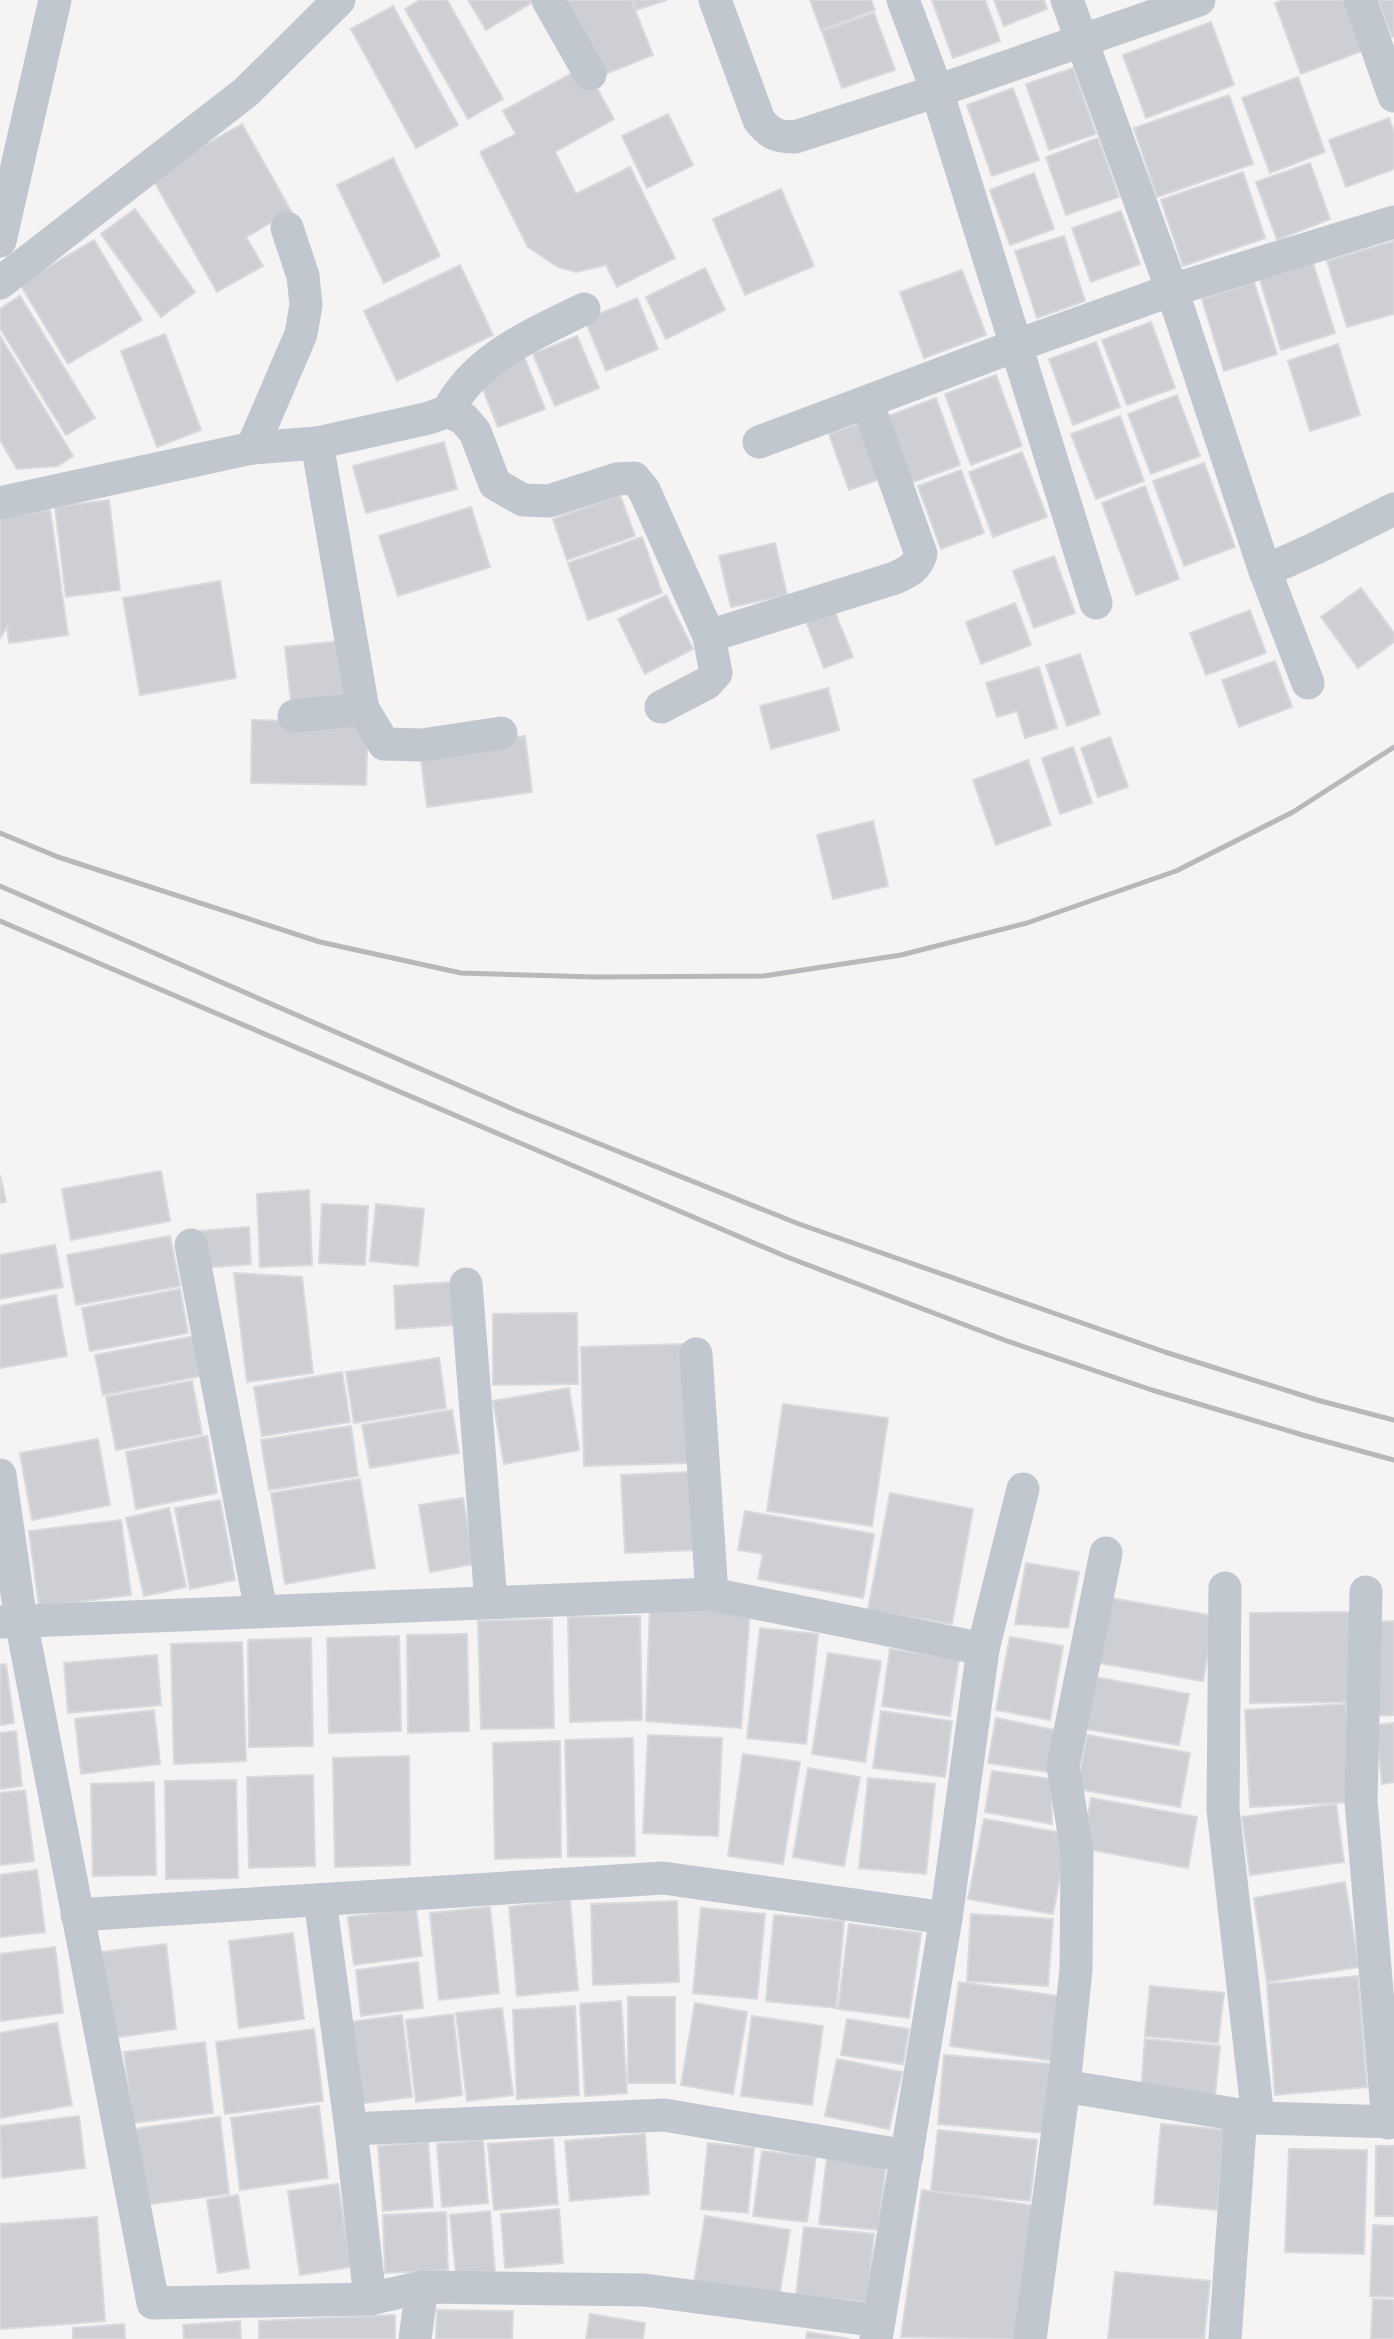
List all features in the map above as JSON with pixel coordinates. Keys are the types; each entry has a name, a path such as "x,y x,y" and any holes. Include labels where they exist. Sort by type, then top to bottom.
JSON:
{"street":[{"path":"0,242 55,0"},
{"path":"0,284 246,92 339,0"},
{"path":"548,0 590,74"},
{"path":"715,0 759,120 768,132 779,137 795,136 937,91 1199,0"},
{"path":"902,0 937,91 1096,603"},
{"path":"1067,0 1172,290 1265,571 1308,683"},
{"path":"1360,0 1394,96"},
{"path":"759,442 1172,290 1394,222"},
{"path":"252,448 301,334 306,306 303,276 287,228"},
{"path":"0,503 252,448 317,443 429,418 448,411 456,394 490,362 522,339 584,309"},
{"path":"709,636 895,578 919,563 921,554 867,402"},
{"path":"448,411 464,419 475,432 495,484 523,500 549,501 617,479 634,478 644,491 709,636 716,673 707,683 661,707"},
{"path":"317,443 363,709 384,744 422,745 501,733"},
{"path":"1265,571 1394,509"},
{"path":"294,716 363,709"},
{"path":"191,1245 261,1611"},
{"path":"466,1284 491,1602"},
{"path":"696,1354 712,1594"},
{"path":"0,1475 11,1622 77,1915 153,2303 370,2299 422,2287 644,2290 878,2330 946,1918 982,1649 1023,1489"},
{"path":"1030,2339 1064,2086 1076,1969 1076,1851 1063,1766 1106,1553"},
{"path":"1225,1588 1223,1810 1250,2116 1225,2339"},
{"path":"1064,2086 1250,2116 1391,2123 1361,1801 1366,1592"},
{"path":"11,1622 712,1594 982,1649"},
{"path":"77,1915 663,1878 946,1918"},
{"path":"320,1900 351,2129 370,2299"},
{"path":"351,2129 664,2115 907,2156"},
{"path":"415,2339 422,2287"}],"building":[{"path":"420,0 447,0 503,99 468,119 405,9"},
{"path":"468,0 536,0 486,30"},
{"path":"562,0 631,0 653,55 593,79"},
{"path":"633,0 667,0 636,10"},
{"path":"810,0 871,0 875,10 821,30"},
{"path":"932,0 985,0 1000,41 953,58"},
{"path":"994,0 1044,0 1047,9 1004,26"},
{"path":"1283,0 1343,0 1362,51 1301,74 1275,3"},
{"path":"1378,0 1394,0 1392,37"},
{"path":"393,6 458,125 416,148 351,29"},
{"path":"874,13 895,70 842,88 822,31"},
{"path":"1211,22 1234,85 1146,118 1123,55"},
{"path":"585,66 614,119 555,152 576,194 630,167 675,258 617,287 606,265 576,272 558,267 528,247 480,152 516,134 503,111"},
{"path":"1073,68 1096,134 1049,150 1026,84"},
{"path":"1298,77 1325,152 1270,173 1242,98"},
{"path":"1013,88 1039,160 992,176 967,105"},
{"path":"1229,95 1253,164 1157,197 1134,128"},
{"path":"668,114 693,165 647,188 622,136"},
{"path":"1389,118 1394,132 1394,169 1346,187 1329,140"},
{"path":"242,124 291,211 246,237 263,266 217,292 151,176"},
{"path":"1098,138 1119,197 1066,215 1046,157"},
{"path":"393,158 440,256 384,283 337,185"},
{"path":"1310,163 1330,219 1277,240 1256,182"},
{"path":"1243,172 1265,238 1183,266 1161,200"},
{"path":"1034,173 1054,229 1010,245 990,190"},
{"path":"781,189 814,266 745,295 713,219"},
{"path":"135,209 195,292 161,317 101,234"},
{"path":"1121,211 1140,264 1091,282 1072,228"},
{"path":"1064,236 1085,301 1037,318 1015,251"},
{"path":"94,240 142,320 68,364 20,284"},
{"path":"1394,241 1394,314 1347,327 1327,261"},
{"path":"1313,263 1335,333 1281,350 1260,280"},
{"path":"460,265 493,335 397,381 364,311"},
{"path":"705,268 725,310 666,339 646,297"},
{"path":"962,270 986,335 924,358 900,292"},
{"path":"1254,282 1277,354 1224,371 1202,299"},
{"path":"20,296 95,418 66,435 0,328 0,309"},
{"path":"637,298 658,349 606,371 585,320"},
{"path":"1151,322 1175,388 1127,405 1102,340"},
{"path":"165,334 201,430 157,447 121,351"},
{"path":"0,336 73,456 58,466 17,469 0,440"},
{"path":"577,336 599,388 555,406 533,354"},
{"path":"1096,342 1120,407 1073,425 1049,359"},
{"path":"1338,344 1360,415 1310,431 1288,361"},
{"path":"524,356 545,409 498,427 477,374"},
{"path":"996,375 1022,446 971,465 945,394"},
{"path":"1177,395 1200,456 1151,474 1128,414"},
{"path":"936,398 960,465 908,484 883,418"},
{"path":"1120,416 1144,481 1096,499 1071,434"},
{"path":"860,423 881,479 849,490 829,434"},
{"path":"444,442 457,489 366,513 353,466"},
{"path":"1022,452 1047,517 993,537 969,472"},
{"path":"1204,463 1235,547 1184,566 1153,481"},
{"path":"961,470 984,533 941,549 918,486"},
{"path":"1145,486 1179,579 1136,595 1102,503"},
{"path":"620,495 635,536 567,560 553,519"},
{"path":"109,500 120,590 66,597 55,507"},
{"path":"471,507 490,567 398,596 379,536"},
{"path":"50,510 68,635 9,643 7,626 0,639 0,517"},
{"path":"642,537 662,593 588,620 568,563"},
{"path":"775,543 787,595 731,607 719,556"},
{"path":"1054,556 1075,613 1034,628 1013,571"},
{"path":"220,581 236,678 140,695 123,598"},
{"path":"1361,588 1394,633 1394,642 1358,668 1321,617"},
{"path":"666,595 693,649 645,674 618,619"},
{"path":"1015,603 1031,645 981,664 966,622"},
{"path":"834,610 853,657 824,668 806,621"},
{"path":"1250,610 1266,653 1206,675 1190,633"},
{"path":"349,640 356,704 292,711 285,647"},
{"path":"1080,654 1100,714 1067,726 1046,665"},
{"path":"1275,661 1292,707 1239,727 1222,680"},
{"path":"1039,667 1057,728 1025,738 1017,711 997,717 986,683"},
{"path":"828,688 839,730 771,749 760,706"},
{"path":"252,720 368,723 366,785 251,783"},
{"path":"525,736 532,792 427,807 420,751"},
{"path":"1110,737 1128,787 1098,797 1081,748"},
{"path":"1073,747 1092,803 1060,814 1042,758"},
{"path":"1028,760 1051,825 996,845 973,780"},
{"path":"873,821 888,886 833,899 817,835"},
{"path":"161,1171 170,1221 71,1240 62,1189"},
{"path":"0,1175 6,1202 0,1203"},
{"path":"309,1190 312,1265 260,1267 257,1194"},
{"path":"322,1204 368,1206 365,1265 319,1263"},
{"path":"376,1204 424,1209 418,1266 370,1261"},
{"path":"249,1227 251,1264 203,1268 200,1231"},
{"path":"170,1236 180,1286 76,1305 67,1255"},
{"path":"55,1245 63,1287 0,1299 0,1255"},
{"path":"234,1273 302,1277 313,1373 247,1382"},
{"path":"451,1282 454,1325 396,1329 394,1286"},
{"path":"180,1289 188,1333 90,1351 82,1308"},
{"path":"56,1295 67,1356 0,1368 0,1306"},
{"path":"577,1313 578,1384 493,1385 493,1314"},
{"path":"195,1336 201,1376 103,1395 95,1355"},
{"path":"686,1344 689,1463 584,1466 581,1347"},
{"path":"439,1358 446,1408 354,1423 346,1372"},
{"path":"342,1372 350,1422 262,1436 254,1387"},
{"path":"192,1381 202,1434 116,1450 106,1397"},
{"path":"569,1388 579,1450 504,1464 493,1401"},
{"path":"783,1404 888,1418 872,1526 767,1511"},
{"path":"452,1410 459,1453 370,1468 362,1425"},
{"path":"351,1426 358,1476 269,1490 261,1440"},
{"path":"207,1436 217,1493 136,1509 126,1452"},
{"path":"98,1439 110,1505 32,1520 20,1453"},
{"path":"690,1472 694,1550 625,1553 621,1475"},
{"path":"360,1479 375,1568 285,1584 271,1493"},
{"path":"890,1493 973,1509 952,1624 868,1610"},
{"path":"463,1498 474,1564 430,1572 419,1505"},
{"path":"220,1500 235,1580 190,1589 175,1508"},
{"path":"169,1508 186,1587 144,1596 126,1518"},
{"path":"745,1511 874,1534 863,1598 758,1579 763,1554 738,1550"},
{"path":"121,1520 131,1595 39,1607 29,1531"},
{"path":"1026,1563 1079,1572 1068,1628 1015,1624"},
{"path":"1105,1597 1215,1616 1203,1681 1093,1662"},
{"path":"650,1605 750,1613 741,1728 646,1721"},
{"path":"1356,1612 1356,1702 1250,1703 1250,1613"},
{"path":"640,1616 642,1720 570,1722 568,1617"},
{"path":"552,1619 554,1728 481,1729 478,1621"},
{"path":"1394,1621 1394,1715 1373,1716 1369,1623"},
{"path":"760,1628 818,1634 806,1744 747,1738"},
{"path":"467,1634 469,1731 408,1733 407,1635"},
{"path":"399,1636 401,1731 329,1733 327,1638"},
{"path":"1010,1637 1063,1646 1050,1720 996,1710"},
{"path":"311,1638 313,1746 249,1747 248,1640"},
{"path":"242,1642 246,1761 174,1764 171,1644"},
{"path":"890,1649 959,1659 950,1716 882,1706"},
{"path":"828,1653 881,1661 865,1762 812,1754"},
{"path":"157,1655 161,1705 68,1713 64,1663"},
{"path":"6,1664 14,1723 0,1725 0,1665"},
{"path":"1089,1676 1189,1694 1179,1745 1079,1728"},
{"path":"1346,1704 1351,1802 1250,1807 1245,1710"},
{"path":"154,1710 160,1764 81,1774 75,1719"},
{"path":"881,1711 952,1721 945,1777 873,1768"},
{"path":"996,1718 1055,1730 1049,1772 988,1763"},
{"path":"1394,1723 1394,1782 1382,1784 1376,1725"},
{"path":"16,1731 22,1786 0,1789 0,1733"},
{"path":"648,1735 722,1738 718,1836 643,1833"},
{"path":"1087,1735 1190,1753 1180,1807 1077,1789"},
{"path":"633,1738 635,1856 568,1857 565,1740"},
{"path":"560,1741 561,1857 495,1859 493,1743"},
{"path":"743,1754 800,1762 783,1864 728,1856"},
{"path":"409,1756 410,1865 335,1867 333,1758"},
{"path":"808,1768 860,1777 844,1866 793,1857"},
{"path":"992,1771 1051,1779 1052,1824 985,1812"},
{"path":"313,1775 315,1866 249,1868 247,1777"},
{"path":"868,1778 935,1784 926,1874 859,1868"},
{"path":"236,1780 238,1878 166,1879 165,1781"},
{"path":"154,1782 156,1875 93,1876 91,1784"},
{"path":"25,1790 34,1861 0,1865 0,1793"},
{"path":"1091,1798 1197,1817 1188,1868 1082,1848"},
{"path":"1336,1804 1344,1862 1250,1875 1242,1817"},
{"path":"984,1819 1068,1834 1053,1914 968,1899"},
{"path":"37,1870 45,1932 0,1937 0,1875"},
{"path":"1345,1882 1359,1967 1267,1982 1254,1898"},
{"path":"570,1900 578,1990 517,1996 509,1907"},
{"path":"677,1901 679,1982 593,1985 591,1904"},
{"path":"490,1907 499,1993 439,2000 430,1913"},
{"path":"416,1908 422,1956 354,1965 348,1917"},
{"path":"701,1908 765,1914 757,1999 693,1993"},
{"path":"971,1914 1053,1919 1048,1986 967,1981"},
{"path":"774,1915 844,1921 836,2008 766,2001"},
{"path":"849,1924 921,1933 909,2018 838,2009"},
{"path":"293,1933 304,2019 239,2028 229,1941"},
{"path":"166,1944 176,2029 111,2038 100,1952"},
{"path":"55,1947 63,2013 0,2021 0,1954"},
{"path":"418,1962 423,2008 361,2016 356,1970"},
{"path":"1358,1976 1367,2087 1275,2095 1267,1984"},
{"path":"959,1982 1065,1997 1056,2061 950,2046"},
{"path":"1150,1986 1224,1993 1218,2043 1145,2036"},
{"path":"628,1997 675,1997 675,2083 628,2083"},
{"path":"621,2001 627,2093 585,2096 580,2004"},
{"path":"695,2003 747,2012 733,2094 681,2085"},
{"path":"575,2006 579,2095 517,2099 513,2010"},
{"path":"502,2008 513,2095 467,2101 456,2013"},
{"path":"453,2014 462,2095 416,2102 406,2020"},
{"path":"402,2015 412,2097 358,2104 349,2022"},
{"path":"752,2016 823,2026 812,2105 741,2096"},
{"path":"847,2019 909,2029 903,2064 841,2055"},
{"path":"57,2023 72,2105 0,2118 0,2033"},
{"path":"314,2029 323,2101 225,2114 216,2042"},
{"path":"1145,2039 1220,2046 1215,2096 1141,2090"},
{"path":"205,2042 213,2113 133,2123 124,2052"},
{"path":"944,2055 1051,2064 1045,2133 938,2124"},
{"path":"837,2059 902,2072 889,2129 825,2116"},
{"path":"319,2106 328,2178 240,2190 231,2118"},
{"path":"79,2116 85,2168 2,2178 0,2126"},
{"path":"220,2117 229,2194 143,2205 133,2129"},
{"path":"1161,2124 1225,2130 1217,2210 1154,2204"},
{"path":"938,2130 1037,2140 1030,2201 931,2191"},
{"path":"645,2134 649,2194 570,2201 565,2141"},
{"path":"553,2139 558,2204 494,2210 488,2144"},
{"path":"483,2140 488,2203 442,2207 437,2144"},
{"path":"428,2142 433,2207 383,2211 378,2146"},
{"path":"708,2143 754,2148 748,2213 701,2209"},
{"path":"1376,2146 1394,2146 1394,2216 1375,2216"},
{"path":"1289,2149 1367,2150 1364,2254 1285,2252"},
{"path":"762,2151 816,2157 807,2222 753,2216"},
{"path":"827,2157 886,2164 878,2230 819,2224"},
{"path":"338,2184 351,2267 300,2275 288,2191"},
{"path":"922,2190 1036,2206 1017,2339 901,2337"},
{"path":"238,2195 249,2268 218,2273 207,2200"},
{"path":"559,2209 563,2263 505,2268 501,2214"},
{"path":"490,2211 495,2272 456,2275 450,2215"},
{"path":"446,2212 448,2270 385,2273 383,2215"},
{"path":"705,2216 790,2230 779,2297 694,2283"},
{"path":"97,2217 105,2321 0,2329 0,2224"},
{"path":"1373,2225 1394,2226 1394,2297 1370,2296"},
{"path":"804,2227 874,2234 867,2302 796,2295"},
{"path":"1115,2272 1210,2281 1204,2339 1108,2339"},
{"path":"1373,2299 1394,2300 1394,2339 1371,2339"},
{"path":"437,2310 513,2311 512,2339 436,2339"},
{"path":"590,2314 645,2323 643,2339 586,2339"},
{"path":"395,2315 395,2339 259,2339 259,2321"},
{"path":"240,2321 241,2339 184,2339 183,2325"},
{"path":"124,2324 125,2339 73,2339 73,2328"},
{"path":"807,2332 850,2339 806,2339"}],"railway":[{"path":"0,833 58,857 320,942 461,973 595,977 764,976 901,955 1027,923 1176,871 1293,812 1394,747"},
{"path":"0,886 515,1110 799,1224 1165,1352 1317,1400 1394,1420"},
{"path":"0,921 787,1257 1007,1341 1152,1390 1394,1460"}]}
